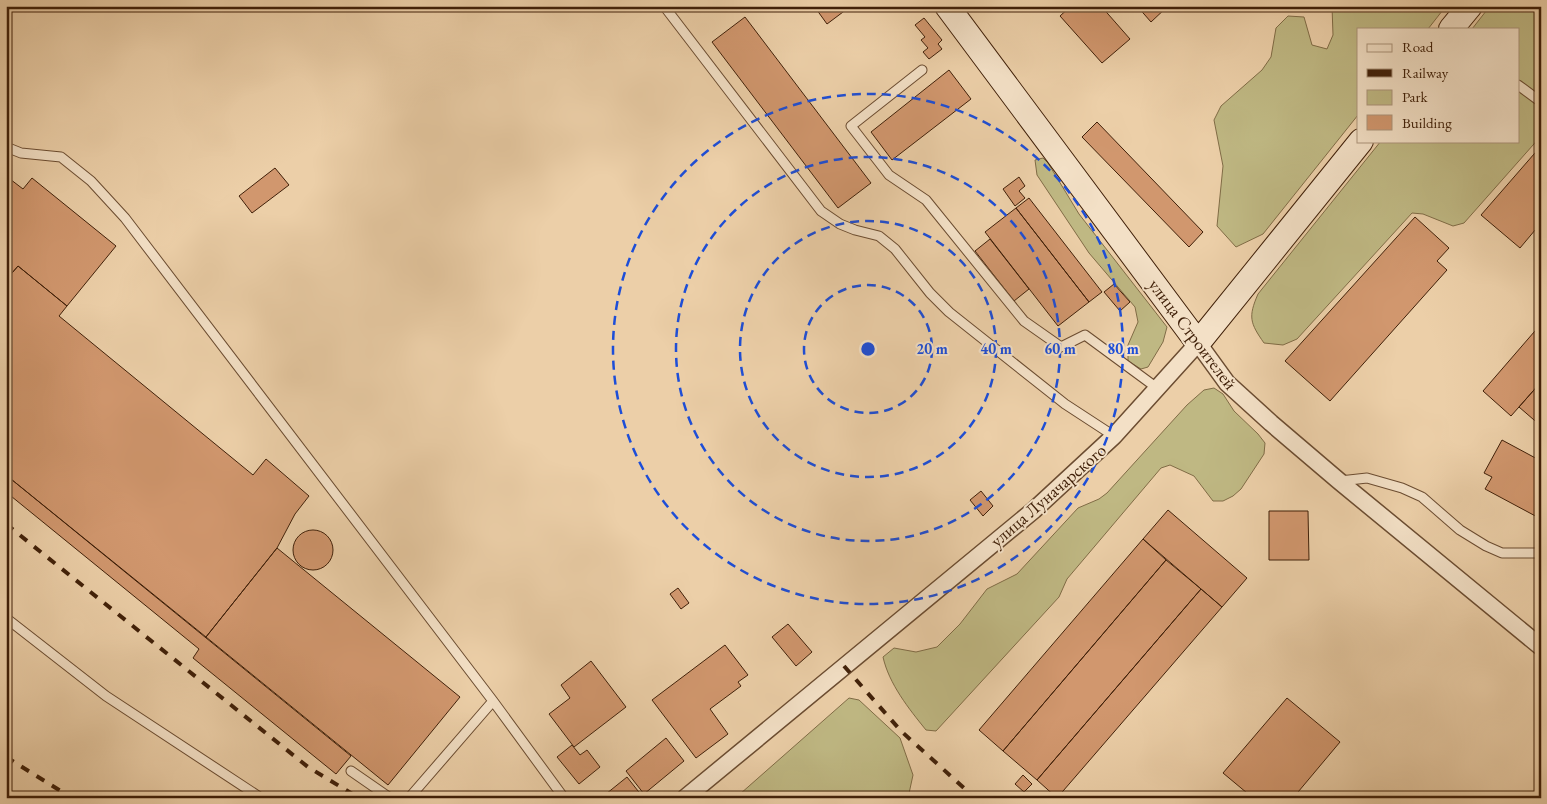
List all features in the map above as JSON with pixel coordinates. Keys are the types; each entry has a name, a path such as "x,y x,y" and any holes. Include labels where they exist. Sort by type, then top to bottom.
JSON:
{"main road":[{"name":"улица Строителей","path":"947,6 1198,343"},
{"path":"1453,28 1470,6"},
{"name":"улица Луначарского","path":"1198,343 1360,142"}],"street":[{"name":"улица Луначарского","path":"685,798 1034,510 1114,436 1198,343"},
{"name":"улица Строителей","path":"1198,343 1226,382 1339,481 1541,647"}],"lane":[{"path":"664,6 821,211 840,224 879,236 895,249 930,293 949,312 1065,404 1114,436"},
{"path":"922,70 850,126 889,175 926,200 1024,321 1060,348 1085,335 1156,388"},
{"path":"1520,86 1541,102"},
{"path":"6,147 21,153 61,157 91,181 125,218 493,701 564,798"},
{"path":"1339,481 1367,478 1402,488 1422,497 1460,530 1486,546 1502,553 1541,553"},
{"path":"6,618 106,696 261,798"},
{"path":"409,798 493,701"},
{"path":"351,771 390,798"}],"green space":[{"path":"1332,6 1446,6 1429,28 1357,28 1357,116 1263,234 1236,247 1217,226 1223,166 1214,120 1221,106 1262,70 1271,57 1276,28 1288,16 1304,17 1312,45 1327,49 1333,35"},
{"path":"1490,6 1541,6 1541,136 1464,223 1453,226 1423,214 1412,213 1297,339 1283,345 1264,343 1252,320 1258,294 1380,142 1520,142 1520,28 1473,28"},
{"path":"1043,158 1048,163 1079,214 1167,327 1163,342 1148,367 1141,369 1128,361 1128,345 1138,322 1135,307 1089,253 1037,175 1035,160"},
{"path":"1214,388 1223,394 1234,411 1265,443 1264,454 1241,489 1223,501 1213,501 1194,476 1170,465 1161,468 1067,579 1059,597 936,731 926,730 895,686 883,657 894,648 916,652 937,647 960,624 987,589 1017,574 1078,508 1099,499 1107,493 1187,405 1204,390"},
{"path":"849,698 859,700 900,738 913,775 908,798 738,798 740,794"}],"building":[{"path":"814,6 851,6 827,24"},
{"path":"1071,6 1101,6 1130,39 1102,63 1060,16"},
{"path":"1137,6 1168,6 1151,22"},
{"path":"745,17 871,183 838,208 712,42"},
{"path":"924,18 942,40 938,44 942,49 929,59 923,52 928,48 921,40 925,37 915,25"},
{"path":"949,70 971,99 892,160 871,132"},
{"path":"1097,122 1203,232 1189,247 1082,137"},
{"path":"1541,146 1541,223 1520,248 1481,215"},
{"path":"275,168 289,185 252,213 239,196"},
{"path":"6,176 23,189 32,178 116,246 67,306 18,266 6,280"},
{"path":"1019,177 1025,186 1019,191 1025,198 1015,206 1003,189"},
{"path":"1029,198 1102,292 1089,302 1016,208"},
{"path":"1016,208 1089,302 1058,326 985,232"},
{"path":"1415,217 1449,248 1437,261 1447,270 1330,401 1285,361"},
{"path":"990,239 1029,289 1014,301 975,251"},
{"path":"18,266 67,306 59,316 253,475 266,459 309,496 295,514 277,548 206,637 6,475 6,280"},
{"path":"1114,284 1130,302 1120,311 1104,292"},
{"path":"1541,324 1541,382 1511,416 1483,391"},
{"path":"1541,382 1541,426 1519,407"},
{"path":"1502,440 1541,461 1541,519 1485,489 1492,477 1484,473"},
{"path":"6,475 351,756 336,774 193,658 199,649 6,492"},
{"path":"981,491 993,506 983,516 970,500"},
{"path":"1168,510 1247,578 1222,607 1143,539"},
{"path":"1269,511 1308,511 1309,560 1269,560"},
{"path":"317,530 324,533 330,539 333,550 332,558 324,567 317,570 309,570 302,567 294,558 293,546 296,539 305,531"},
{"path":"1143,539 1166,560 1003,751 979,730"},
{"path":"277,548 460,697 388,785 206,637"},
{"path":"1166,560 1201,589 1037,780 1003,751"},
{"path":"678,588 689,603 681,609 670,594"},
{"path":"1201,589 1222,607 1057,798 1037,780"},
{"path":"788,624 812,652 796,666 772,637"},
{"path":"725,645 748,675 738,682 741,686 710,709 728,734 696,758 652,700"},
{"path":"591,661 626,707 574,747 549,714 570,698 561,685"},
{"path":"1287,698 1340,742 1293,798 1253,798 1223,773"},
{"path":"666,738 684,761 644,794 626,771"},
{"path":"572,745 580,755 587,750 600,767 579,784 557,757"},
{"path":"1023,775 1032,784 1024,792 1015,784"},
{"path":"627,777 642,796 639,798 601,798"}],"railway":[{"path":"6,524 308,767 359,798"},
{"path":"844,666 901,731 975,798"},
{"path":"6,757 72,798"}]}
